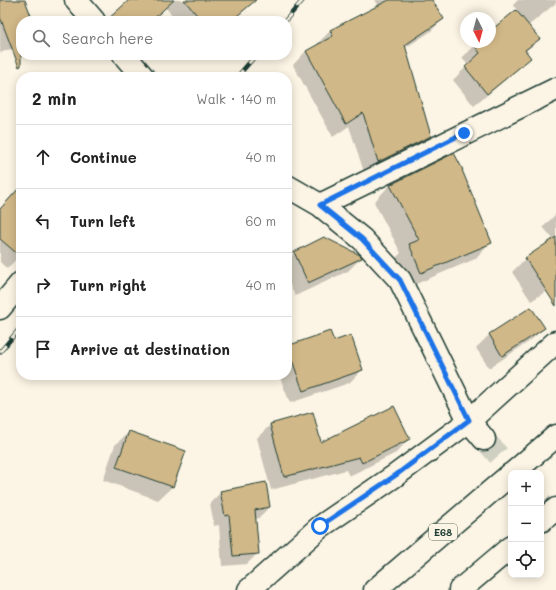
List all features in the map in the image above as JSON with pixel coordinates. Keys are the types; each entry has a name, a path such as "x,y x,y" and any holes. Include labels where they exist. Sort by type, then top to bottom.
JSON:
{"main road":[{"path":"76,0 90,16"},
{"path":"128,60 139,72"},
{"path":"320,205 556,89"},
{"path":"292,189 320,205 362,239 400,280 469,420 484,439"},
{"path":"0,308 16,289"},
{"path":"249,590 320,526 396,475 469,420 556,342"},
{"name":"E68","path":"517,470 556,436"},
{"name":"E68","path":"375,590 508,477"},
{"path":"544,519 556,509"},
{"path":"460,590 508,550"}],"building":[{"path":"0,0 25,0 31,16 16,16 16,59 0,17"},
{"path":"129,0 174,0 156,16 111,16"},
{"path":"184,0 256,0 237,16 198,16"},
{"path":"389,0 432,0 444,19 405,45 431,136 378,162 363,113 346,124 306,51 333,36 330,30"},
{"path":"516,10 540,39 525,50 531,58 487,94 465,67 480,53 476,48 496,48 496,26"},
{"path":"16,60 21,60 21,66 19,67"},
{"path":"454,153 463,170 492,243 421,273 409,244 419,240 390,185"},
{"path":"16,191 16,253 0,239 0,209"},
{"path":"324,237 360,255 362,258 308,283 294,252"},
{"path":"556,237 556,306 525,258"},
{"path":"531,307 545,328 502,356 489,334"},
{"path":"330,331 334,341 351,335 363,370 303,391 292,360 292,344"},
{"path":"394,406 410,439 362,463 359,457 284,477 270,424 313,412 321,442"},
{"path":"129,431 186,451 173,487 116,467"},
{"path":"266,482 270,507 255,510 259,554 233,556 229,515 225,516 220,491"}],"tunnel":[{"path":"484,439 511,470"},
{"path":"544,506 556,520"}],"railway":[{"path":"289,16 303,0"},
{"path":"241,72 252,60"},
{"path":"0,352 16,333"}],"route":[{"path":"320,526 396,475 469,420 400,280 362,239 320,205 464,133"}]}
